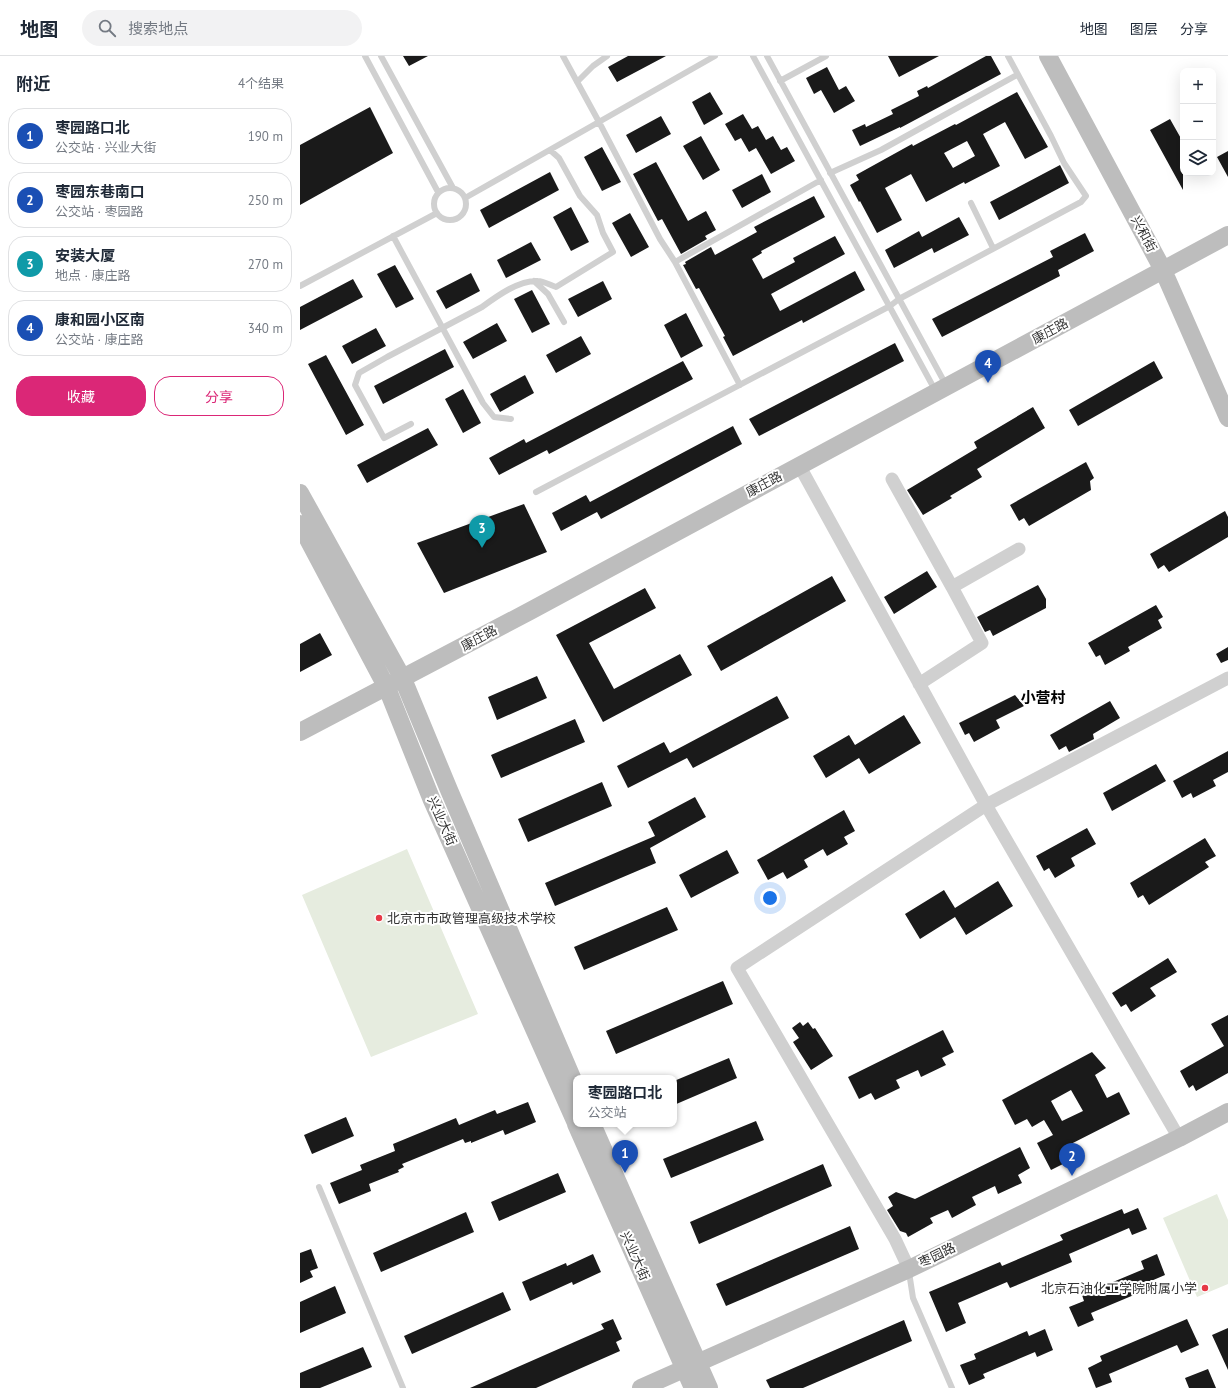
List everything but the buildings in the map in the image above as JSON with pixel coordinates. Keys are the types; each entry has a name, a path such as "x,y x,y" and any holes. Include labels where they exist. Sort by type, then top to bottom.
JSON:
{"street":[{"name":"兴和街","path":"1048,56 1163,270 1228,418"},
{"name":"康庄路","path":"300,732 387,688 1228,235"},
{"path":"799,465 986,806 1179,1138"},
{"path":"892,479 982,643 919,684"},
{"name":"兴业大街","path":"300,493 403,679 573,1080"},
{"name":"兴业大街","path":"300,524 387,688 431,798 573,1117"},
{"path":"952,587 1019,549"},
{"path":"909,1269 895,1239 737,968 986,806 1228,678"},
{"name":"枣园路","path":"642,1388 909,1269 1179,1138 1228,1112"},
{"name":"兴业大街","path":"577,1127 692,1366 709,1388"},
{"name":"兴业大街","path":"593,1127 692,1366 693,1388"}],"lane":[{"path":"365,56 438,192"},
{"path":"381,56 453,188"},
{"path":"563,56 740,385"},
{"path":"577,82 592,66 607,56"},
{"path":"465,198 714,56"},
{"path":"753,56 879,287 942,389"},
{"path":"767,56 899,299 942,389"},
{"path":"780,81 826,56"},
{"path":"536,492 890,306 899,299 1081,202 1086,196 1064,163 1008,56"},
{"path":"830,173 881,150 1018,75"},
{"path":"411,424 384,438 355,385 360,373 387,357 482,307 496,297 524,282 539,281 556,287 613,252 603,233 597,215 580,196 560,158 550,150"},
{"path":"814,167 818,170 823,168 824,162"},
{"path":"675,262 821,180"},
{"path":"826,189 826,185 829,182 835,182"},
{"path":"447,188 453,188 458,190 465,198 465,209 458,218 448,220 437,213 433,202 438,192 447,188"},
{"path":"971,203 994,248"},
{"path":"300,286 437,213"},
{"path":"393,236 483,403 494,417 511,419"},
{"path":"534,281 548,294 564,322"},
{"path":"879,287 885,289 889,286 890,282"},
{"path":"318,1188 403,1388"},
{"path":"909,1269 913,1298 952,1388"}],"shaded area":[{"path":"407,849 478,1014 371,1057 302,895"},
{"path":"1217,1194 1228,1220 1228,1284 1197,1297 1163,1218"}],"place":[{"name":"康和园小区南","path":"988,383"},
{"name":"安装大厦","path":"482,548"},
{"name":"北京市市政管理高级技术学校","path":"379,918"},
{"name":"枣园路口北","path":"625,1173"},
{"name":"枣园东巷南口","path":"1072,1176"},
{"name":"北京石油化工学院附属小学","path":"1205,1288"}],"district":[{"name":"小营村","path":"1043,697"}]}
